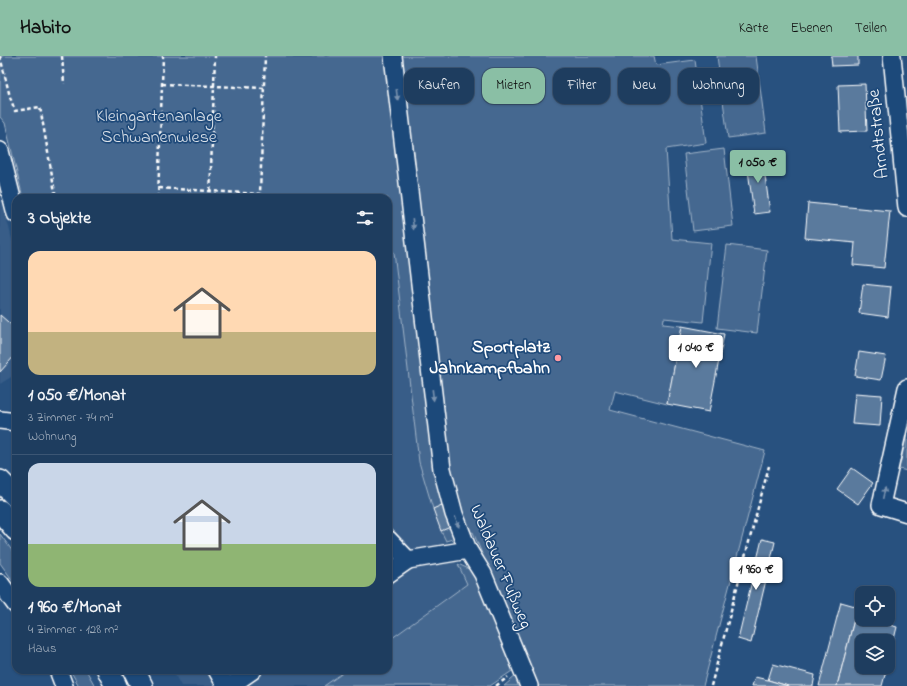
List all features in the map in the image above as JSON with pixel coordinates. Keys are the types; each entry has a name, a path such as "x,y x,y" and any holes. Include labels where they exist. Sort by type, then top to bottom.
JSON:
{"main road":[{"path":"0,481 12,493"},
{"path":"0,511 12,525"},
{"path":"110,674 116,686"},
{"path":"136,674 142,686"}],"street":[{"name":"Waldauer Fußweg","path":"393,56 442,469 454,514 468,550 483,574 529,686"},
{"name":"Arndtstraße","path":"892,56 907,208"},
{"path":"0,151 12,198"},
{"path":"907,388 881,505 907,513"},
{"path":"0,420 12,422"},
{"path":"392,543 408,560"},
{"path":"392,571 408,560 468,550"},
{"path":"0,583 12,600"},
{"path":"60,674 64,686"},
{"path":"219,674 226,686"},
{"path":"230,686 247,674"}],"path":[{"path":"0,56 15,111 40,107 55,194"},
{"path":"62,56 64,84"},
{"path":"158,194 163,56"},
{"path":"211,194 215,56"},
{"path":"159,188 260,194 265,56"},
{"path":"162,84 264,88"},
{"path":"711,686 769,466"}],"shaded area":[{"path":"0,194 12,239 12,376 0,384"},
{"path":"392,251 394,251 419,462 441,531 467,584 392,638"},
{"path":"174,674 341,674 324,686 181,686"}],"green space":[{"name":"Kleingartenanlage Schwanenwiese","path":"0,56 387,56 459,537 446,541 441,531 444,505 433,509 419,462 394,252 392,251 392,194 22,194 5,123 0,117"},
{"name":"Sportplatz Jahnkampfbahn","path":"397,56 654,56 656,65 695,60 696,68 678,68 678,104 701,104 706,143 666,149 672,239 711,243 703,322 664,318 663,324 682,326 667,404 615,391 610,410 765,451 703,686 537,686 473,532 467,535 447,473"},
{"path":"717,56 756,56 758,68 719,68"},
{"path":"759,79 766,133 728,138 723,104 759,104"},
{"path":"724,149 733,226 693,231 684,154"},
{"path":"727,245 767,250 757,333 717,328"},
{"path":"907,434 907,471 899,469"},
{"path":"0,534 12,550 12,580 0,563"},
{"path":"458,564 471,570 476,576 515,669 490,686 324,686 341,674 392,674 392,638 467,584"},
{"path":"72,674 88,674 95,686 79,686"},
{"path":"517,675 521,686 504,686"}],"building":[{"path":"831,56 858,56 858,65 832,66"},
{"path":"865,84 867,131 840,132 838,85"},
{"path":"762,154 770,212 754,214 746,156"},
{"path":"808,203 890,211 884,268 853,265 855,243 805,238"},
{"path":"863,284 891,287 888,317 859,313"},
{"path":"0,315 12,326 12,358 0,372"},
{"path":"682,326 724,334 709,412 667,404"},
{"path":"859,352 886,356 881,380 855,376"},
{"path":"855,393 882,395 880,426 852,424"},
{"path":"852,468 873,483 858,504 837,489"},
{"path":"444,504 453,526 441,531 433,509"},
{"path":"762,539 775,542 751,643 738,639"},
{"path":"841,602 855,606 855,616 837,686 819,686"},
{"path":"855,616 855,626 897,627 895,635 855,634 855,674 885,674 882,686 837,686"},
{"path":"773,664 815,675 813,686 788,686 768,680"},
{"path":"755,677 768,680 788,686 752,686"}],"place":[{"name":"Sportplatz Jahnkampfbahn","path":"558,358"}]}
